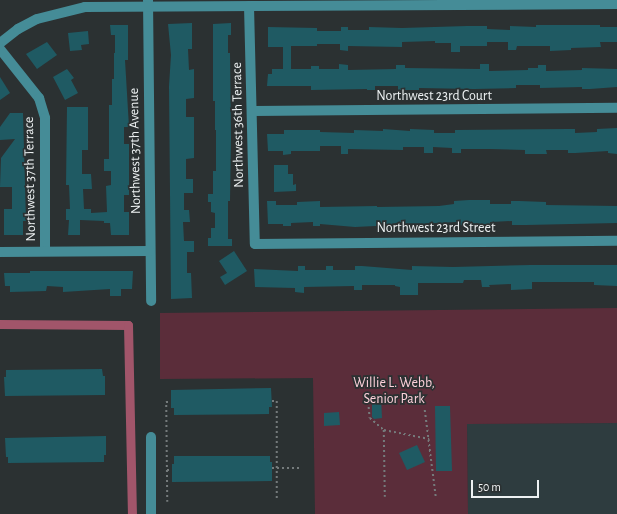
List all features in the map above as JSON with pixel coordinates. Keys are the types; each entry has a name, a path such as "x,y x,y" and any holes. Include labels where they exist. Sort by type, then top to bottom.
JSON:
{"street":[{"path":"0,44 18,29 37,19 63,11 85,7 148,4 249,6 354,3 617,4"},
{"name":"Northwest 37th Avenue","path":"148,4 151,301"},
{"name":"Northwest 36th Terrace","path":"249,6 255,244"},
{"name":"Northwest 37th Terrace","path":"0,49 39,98 44,118 46,251"},
{"name":"Northwest 23rd Court","path":"252,111 617,108"},
{"name":"Northwest 23rd Street","path":"255,244 617,241"},
{"path":"0,252 150,251"},
{"path":"151,437 152,514"}],"path":[{"path":"366,397 368,397 370,418 384,430 429,439"},
{"path":"272,401 277,401 277,501"},
{"path":"167,502 166,402 171,402"},
{"path":"425,410 436,497"},
{"path":"384,430 385,498"},
{"path":"272,468 300,468"},
{"path":"167,470 172,470"}],"shaded area":[{"path":"617,423 617,514 468,514 467,424"}],"green space":[{"name":"Willie L. Webb, Senior Park","path":"617,308 617,423 467,424 468,514 315,514 313,378 160,379 160,313"}],"building":[{"path":"192,23 192,49 188,49 189,70 194,69 194,98 186,99 186,117 194,117 194,158 186,159 186,179 193,179 193,193 184,193 184,210 189,210 190,222 183,222 184,241 194,241 194,252 187,252 187,273 191,273 192,298 171,299 169,86 171,55 168,24"},
{"path":"231,23 231,35 228,35 228,53 230,53 231,138 228,239 232,239 232,246 208,246 208,238 211,238 211,228 215,228 215,213 211,212 211,202 208,202 208,194 213,194 213,171 216,171 215,101 213,101 213,24"},
{"path":"110,25 128,25 128,60 125,60 129,127 124,127 124,144 129,144 129,195 124,195 124,212 129,212 129,235 111,235 110,223 104,223 104,221 80,220 80,235 68,235 69,220 66,220 66,209 70,209 69,185 66,185 67,107 88,107 88,150 82,150 82,174 91,174 92,189 83,189 84,209 91,209 91,213 107,212 106,186 111,185 111,171 104,171 104,159 109,159 109,105 112,105 112,79 114,79 115,53 115,35 111,35"},
{"path":"536,25 600,25 600,27 617,27 617,42 600,42 601,47 571,48 571,50 550,51 550,46 517,46 516,50 508,50 508,42 487,42 487,46 460,46 460,52 451,52 451,43 435,43 435,41 402,42 402,47 348,46 348,51 340,50 340,44 291,46 291,69 311,69 311,66 319,66 319,69 339,69 339,64 348,65 348,70 396,69 396,65 405,65 405,68 480,69 480,64 489,64 489,71 528,70 528,68 538,68 538,65 546,65 546,71 582,70 582,68 617,69 617,87 582,89 582,87 540,88 540,85 516,85 516,88 419,88 419,90 398,90 398,86 375,86 375,90 311,90 311,86 267,86 268,74 272,74 272,69 283,69 283,47 268,47 268,27 317,28 317,31 341,31 341,27 348,27 348,30 369,30 369,27 402,28 487,26 487,29 510,30 510,26 536,27"},
{"path":"88,31 89,44 81,45 82,50 70,51 68,33"},
{"path":"47,42 57,55 37,69 26,54"},
{"path":"67,69 74,78 71,80 78,93 65,100 53,77"},
{"path":"0,77 10,93 0,100"},
{"path":"10,113 23,113 26,221 23,221 23,235 4,235 4,209 12,209 12,187 0,187 1,158 15,139 0,140 0,127"},
{"path":"617,128 617,154 608,153 608,151 568,153 568,150 546,150 547,154 525,154 525,150 490,149 461,149 461,153 452,153 452,148 433,147 433,153 424,153 424,147 403,147 403,150 348,149 348,154 341,154 341,146 320,146 320,151 291,151 291,154 283,155 283,151 268,151 267,134 284,134 284,130 320,130 320,132 354,133 354,130 383,131 383,129 410,131 410,129 434,130 434,133 455,133 455,130 575,129 575,133 597,132 597,129"},
{"path":"274,165 288,165 288,174 293,174 293,185 296,184 296,191 274,192"},
{"path":"490,200 490,204 511,204 511,201 519,201 546,202 546,205 617,206 617,223 512,225 512,221 490,222 490,224 479,224 479,226 456,225 456,222 355,227 320,224 320,226 313,226 313,222 291,223 291,226 283,226 283,224 268,224 267,201 276,201 276,205 297,205 297,202 320,201 320,207 377,207 439,206 454,204 454,201"},
{"path":"234,251 247,271 225,285 220,277 227,273 219,261"},
{"path":"617,265 617,286 594,285 594,282 532,282 532,289 511,290 511,284 489,285 490,287 482,287 481,280 464,280 463,283 418,283 418,295 400,295 400,287 395,285 362,285 362,290 354,290 354,286 304,287 304,293 295,292 295,288 255,287 254,269 298,271 298,266 305,266 305,270 326,270 326,266 333,266 333,270 355,270 355,266 362,266 412,270 412,266 453,267"},
{"path":"30,271 133,271 132,289 121,289 121,296 110,296 110,289 63,292 63,287 47,286 46,291 10,292 10,286 5,286 4,273 30,273"},
{"path":"102,369 103,376 105,376 105,395 5,396 4,377 6,377 6,370"},
{"path":"271,388 272,407 269,407 269,414 174,415 174,408 171,408 171,390"},
{"path":"372,397 381,397 382,418 374,419 372,417"},
{"path":"435,406 450,406 452,471 436,471"},
{"path":"339,412 340,425 324,426 324,413"},
{"path":"106,436 106,455 104,455 104,462 8,463 8,457 6,457 5,438"},
{"path":"417,445 425,462 407,470 399,453"},
{"path":"174,456 270,456 270,462 272,462 272,481 172,482 172,464 174,464"}],"waterway":[{"path":"0,324 128,325 132,514"}]}
